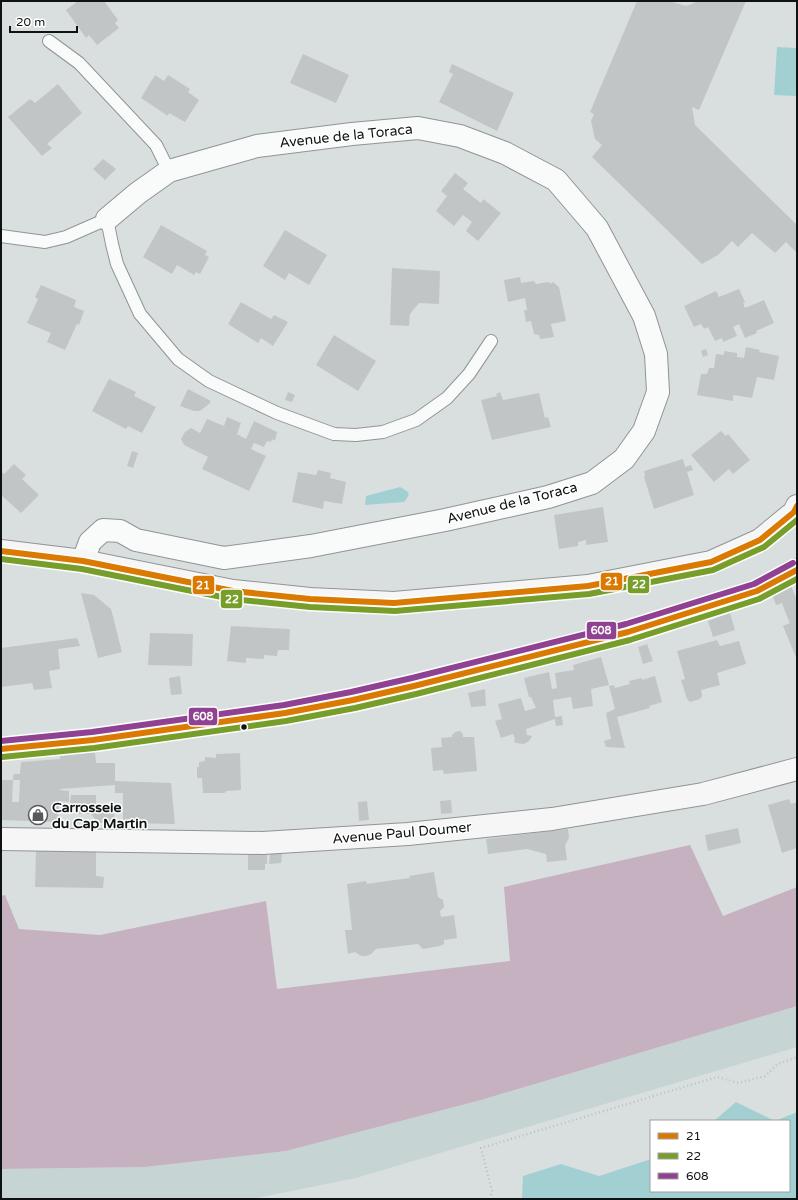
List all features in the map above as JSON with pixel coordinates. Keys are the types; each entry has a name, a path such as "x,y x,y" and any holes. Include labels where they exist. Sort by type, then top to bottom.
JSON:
{"main road":[{"path":"1,551 83,561 233,591 310,599 394,603 588,586 711,562 760,540 794,512 797,506"},
{"path":"1,749 108,738 284,713 353,700 628,632 757,591 797,570"},
{"name":"Avenue Paul Doumer","path":"1,839 263,843 408,834 567,816 703,794 797,769"}],"street":[{"name":"Avenue de la Toraca","path":"83,561 90,542 103,530 120,531 136,540 224,558 311,546 445,520 548,497 592,483 624,459 644,431 658,392 656,354 644,316 597,228 556,180 505,153 460,136 418,128 352,134 257,146 169,171 138,193 107,219"}],"lane":[{"path":"48,41 79,63 156,145 169,171"},
{"path":"107,219 118,264 140,314 178,359 209,380 277,412 334,434 356,435 383,432 416,420 447,398 469,374 491,341"},
{"name":"Avenue de la Toraca","path":"1,236 45,242 66,237 107,219"}],"path":[{"path":"490,1199 492,1191 481,1148 717,1077 739,1083 765,1076 778,1064 797,1057"}],"shaded area":[{"path":"690,845 723,916 797,887 797,1006 481,1100 286,1151 145,1167 1,1169 1,896 5,895 19,929 100,935 266,901 277,989 510,961 504,887"},
{"path":"797,1006 797,1047 356,1178 251,1199 1,1199 1,1169 145,1167 286,1151 481,1100"}],"water":[{"path":"777,47 797,48 796,96 774,95"},
{"path":"400,487 409,494 404,502 365,505 366,496"},
{"path":"736,1102 773,1120 715,1120"},
{"path":"797,1112 797,1199 522,1199 523,1176 561,1164 599,1176 650,1159 650,1192 790,1192 790,1120 777,1120"}],"building":[{"path":"78,1 104,1 118,20 115,23 119,28 97,45 89,35 86,38 66,10"},
{"path":"637,1 669,1 686,6 699,1 746,1 699,110 692,107 695,125 797,225 797,253 786,242 775,253 752,233 738,247 732,241 718,255 702,264 592,157 602,145 595,139 591,121 594,114 590,112"},
{"path":"303,54 349,75 336,103 290,83"},
{"path":"452,64 514,93 497,131 439,102 453,74 449,72"},
{"path":"155,75 164,81 168,75 190,89 188,92 199,100 185,122 169,113 168,116 141,98"},
{"path":"58,84 82,113 47,144 52,148 42,156 8,117 30,99 35,103"},
{"path":"103,159 116,169 105,180 93,169"},
{"path":"455,173 468,183 463,189 481,203 483,199 501,213 478,241 466,231 472,222 463,215 454,226 436,211 447,196 441,191"},
{"path":"161,225 207,251 205,255 209,257 200,274 196,272 194,275 177,265 172,274 143,257"},
{"path":"285,230 327,255 309,285 289,273 285,280 263,266"},
{"path":"392,268 440,271 439,304 419,303 410,314 409,326 390,325"},
{"path":"520,277 521,283 534,281 536,284 549,282 550,284 553,282 559,287 566,321 551,324 554,337 540,339 539,335 534,334 531,321 526,322 524,310 527,310 525,298 508,302 504,280"},
{"path":"41,285 76,300 74,307 84,311 79,325 77,324 65,350 47,342 51,333 27,323 38,299 35,297"},
{"path":"739,289 745,302 743,303 745,308 764,300 774,323 745,338 739,324 733,327 737,336 723,342 722,338 715,341 708,327 704,329 701,324 694,327 684,306 716,291 719,297"},
{"path":"241,302 271,319 274,315 288,322 273,346 261,338 258,343 228,324"},
{"path":"334,335 376,361 358,391 316,365"},
{"path":"746,347 760,350 759,352 779,356 774,380 757,377 752,398 733,395 733,401 697,395 701,374 707,374 709,368 714,368 716,354 724,355 724,351 737,353 737,357 744,358"},
{"path":"706,349 708,355 703,357 701,351"},
{"path":"109,379 136,392 134,396 156,407 142,433 128,426 126,429 92,411"},
{"path":"188,389 211,401 200,411 194,411 180,406"},
{"path":"288,392 295,395 292,402 285,400"},
{"path":"500,392 503,400 539,393 545,418 548,417 551,427 492,440 481,400 497,396 496,394"},
{"path":"227,417 241,423 237,434 246,439 254,421 277,432 275,441 272,439 271,442 267,441 264,447 254,443 251,449 266,456 249,491 202,469 208,457 184,445 181,439 185,432 191,428 200,433 207,419 224,426"},
{"path":"721,431 726,436 728,434 750,460 733,474 729,469 714,482 691,455"},
{"path":"132,451 138,453 133,468 127,466"},
{"path":"683,459 685,467 691,465 693,470 687,472 694,495 654,509 644,477 644,471"},
{"path":"14,464 26,475 22,479 39,495 21,513 1,495 1,472 4,474"},
{"path":"318,470 331,473 330,478 346,482 342,504 324,501 323,509 292,502 298,472 316,475"},
{"path":"603,507 608,542 586,545 586,540 578,542 578,546 559,549 554,515"},
{"path":"791,586 797,600 797,660 783,626 790,623 782,603 776,605 772,595"},
{"path":"81,593 94,595 111,609 122,652 98,658"},
{"path":"730,613 735,630 713,637 708,621"},
{"path":"231,626 289,629 289,650 278,650 277,656 264,655 264,659 246,658 246,663 227,661"},
{"path":"150,633 193,634 192,666 148,665"},
{"path":"77,638 80,646 58,649 60,669 49,671 52,688 34,690 32,683 1,687 1,648"},
{"path":"717,640 720,646 739,641 746,664 717,673 720,685 701,690 702,696 700,699 690,702 687,699 681,680 685,679 677,651"},
{"path":"647,644 653,661 643,664 638,647"},
{"path":"601,657 609,685 591,689 593,706 573,709 571,697 553,700 555,717 562,716 563,725 556,726 555,719 526,729 527,735 532,736 529,741 524,744 514,742 515,739 513,734 501,738 495,721 502,719 498,704 521,698 525,711 536,708 531,697 529,697 524,678 549,672 552,689 557,688 555,673 574,670 573,665"},
{"path":"180,676 182,694 171,695 169,678"},
{"path":"655,676 662,702 649,706 650,708 617,717 625,748 606,747 604,741 611,739 606,713 615,709 609,686 614,685 615,688 630,684 629,681 642,678 642,680"},
{"path":"485,689 486,706 471,707 468,693"},
{"path":"460,731 463,734 463,737 474,737 477,771 444,774 443,770 433,771 431,748 442,747 441,738 452,737 455,732"},
{"path":"95,752 96,763 115,763 115,781 171,783 175,824 123,823 123,793 115,793 115,785 60,789 69,791 69,802 59,801 58,822 1,820 1,780 13,780 14,774 20,774 21,762 60,759 60,756","holes":["13,780 20,780 19,802 12,802"]},
{"path":"240,753 241,790 226,791 225,793 203,793 202,778 197,778 197,767 199,767 199,762 205,761 205,757 216,758 216,754"},
{"path":"71,795 96,795 96,806 102,812 114,812 115,823 98,823 91,814 79,814 70,803"},
{"path":"789,799 791,804 797,802 797,848 782,853 768,805"},
{"path":"451,800 452,813 441,814 440,801"},
{"path":"367,801 369,820 359,821 358,802"},
{"path":"738,828 741,843 708,851 705,835"},
{"path":"568,829 569,838 565,845 567,860 547,862 546,854 527,849 488,854 486,839"},
{"path":"36,851 96,852 96,876 104,877 103,888 35,887"},
{"path":"248,853 267,853 267,864 265,864 265,870 248,870"},
{"path":"270,853 282,853 281,863 269,864"},
{"path":"434,872 438,897 443,900 444,907 440,911 441,917 454,915 457,938 444,940 444,944 440,946 423,949 418,944 376,949 371,954 366,956 361,956 355,952 348,954 345,930 352,930 347,884 366,881 367,884 410,878 409,876"}],"transit line":[{"name":"21","path":"1,551 83,561 233,591 310,599 394,603 588,586 711,562 760,540 794,512 797,506"},
{"name":"22","path":"1,559 82,569 232,599 310,607 395,611 589,594 713,570 764,547 797,520"},
{"name":"608","path":"1,741 92,732 284,705 351,692 626,624 754,584 793,563"},
{"name":"21","path":"1,749 93,740 285,713 353,700 628,632 757,591 797,570"},
{"name":"22","path":"2,757 94,748 286,721 355,708 630,640 759,599 797,579"}],"place":[{"name":"Carrosseie du Cap Martin","path":"38,815"}]}
